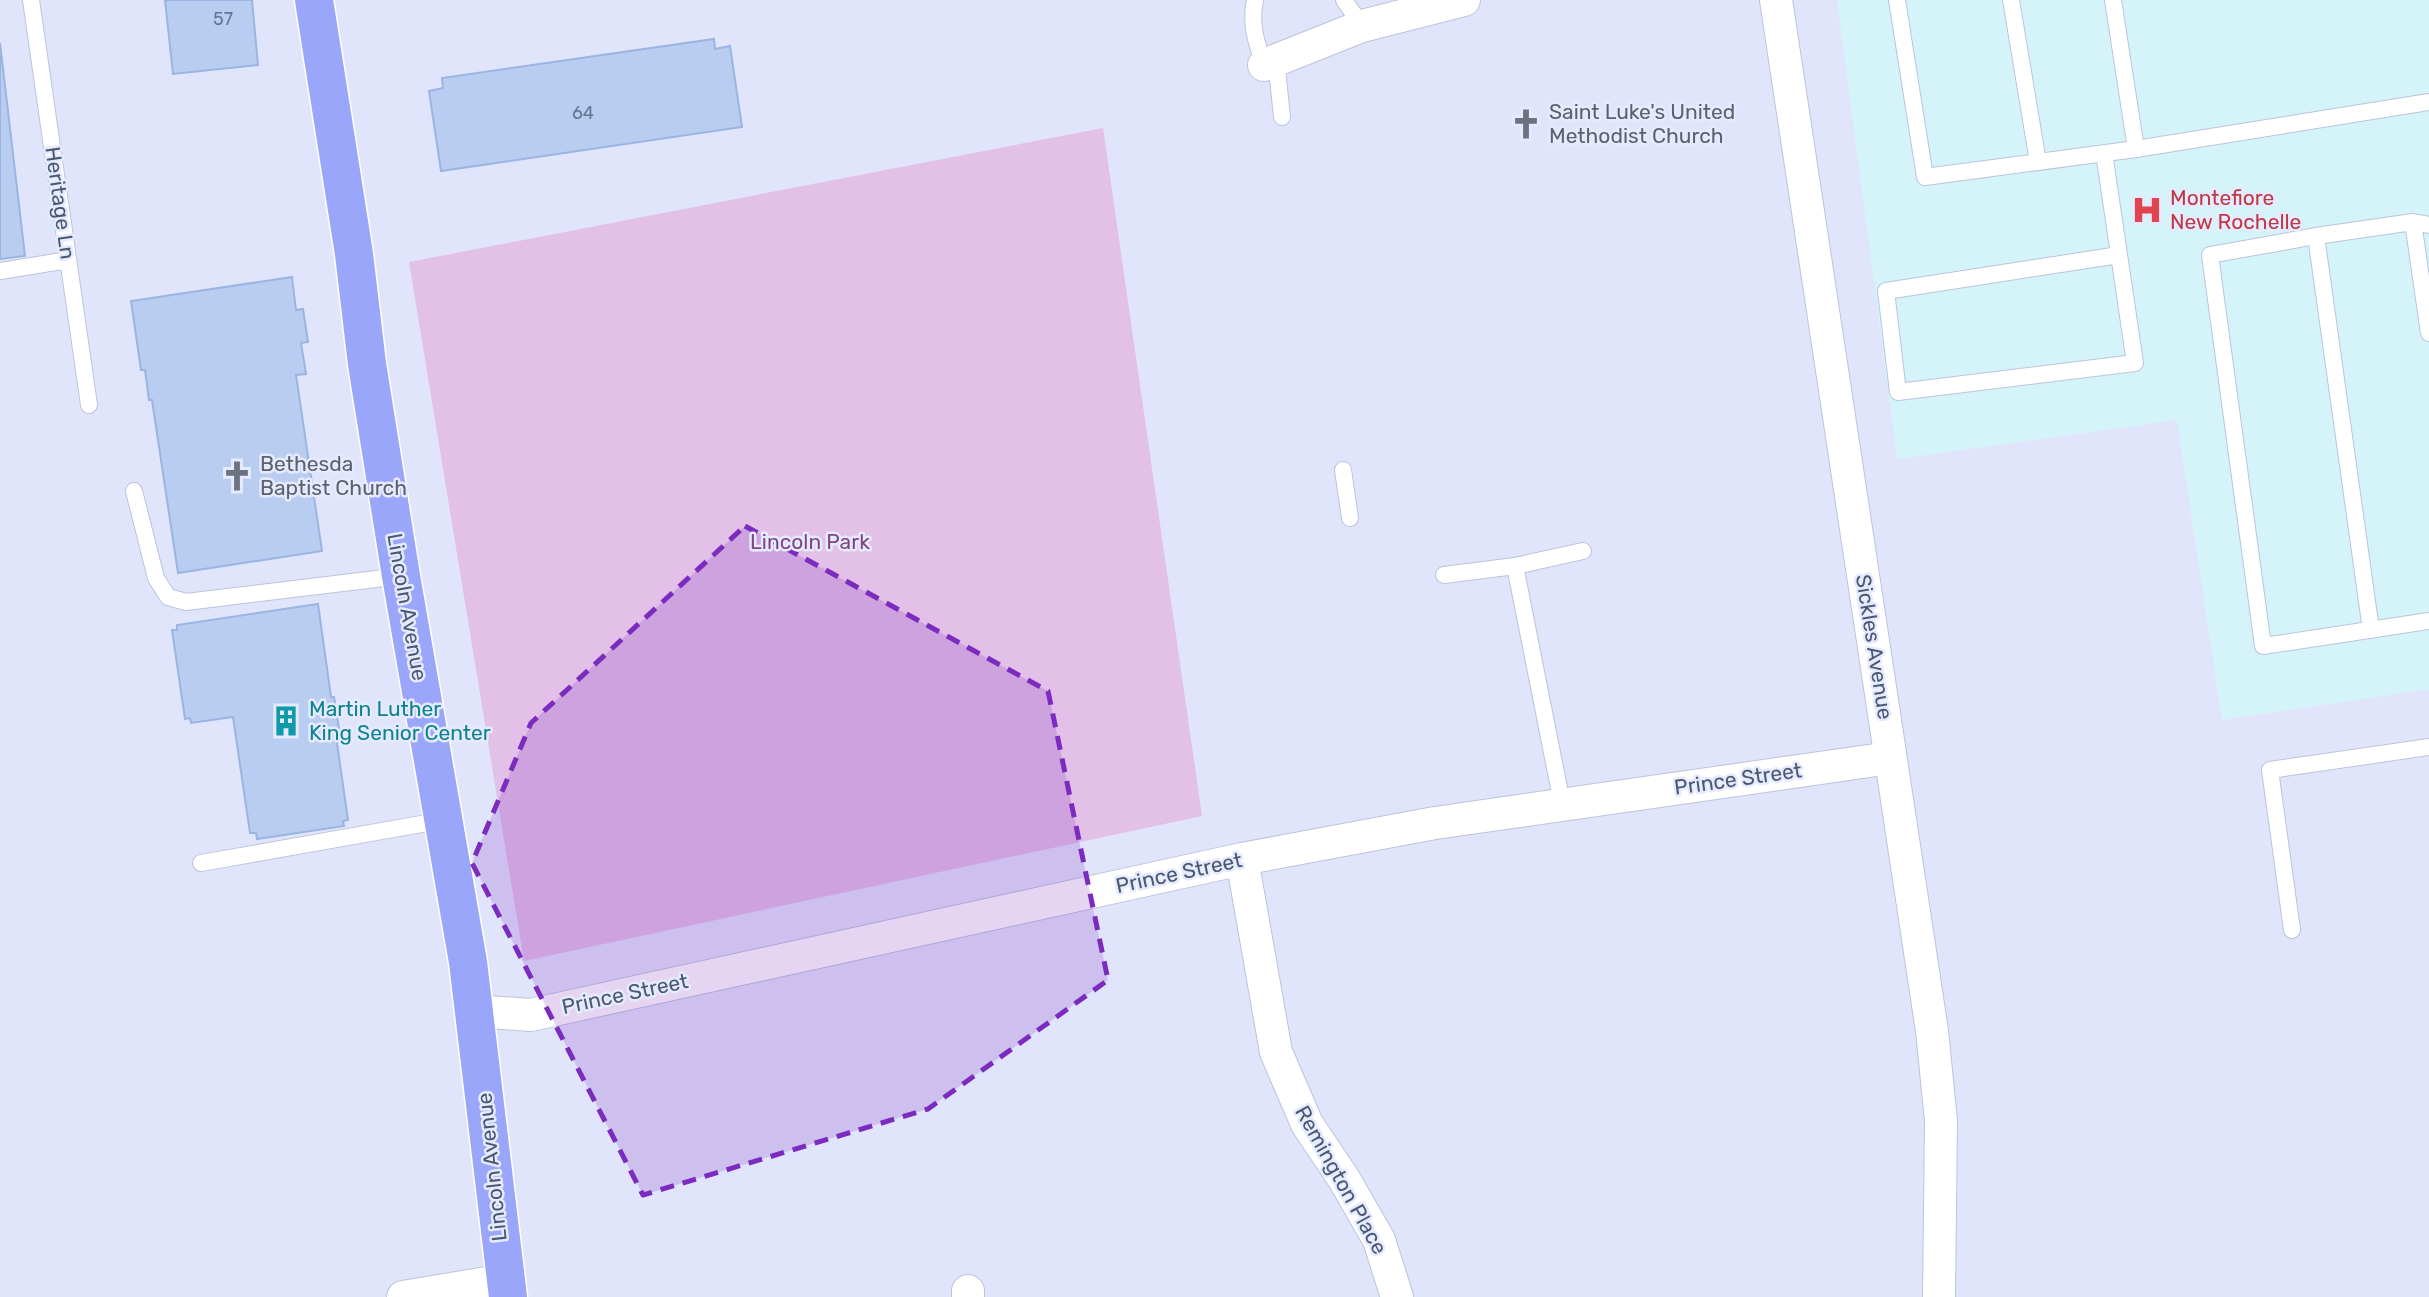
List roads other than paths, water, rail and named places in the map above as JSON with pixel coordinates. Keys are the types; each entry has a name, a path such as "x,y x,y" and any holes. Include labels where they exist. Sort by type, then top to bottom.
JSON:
{"main road":[{"name":"Lincoln Avenue","path":"314,0 401,576 474,1011 507,1288"}],"street":[{"path":"1270,62 1362,26 1464,0"},
{"name":"Sickles Avenue","path":"1776,0 1932,1031 1941,1121 1943,1294"},
{"name":"Prince Street","path":"474,1011 531,1015 1242,859 1461,818 1890,758"},
{"name":"Remington Place","path":"1242,859 1276,1052 1307,1124 1344,1179 1379,1240 1397,1297"},
{"path":"403,1297 507,1288"}],"lane":[{"name":"Heritage Ln","path":"30,0 89,405"},
{"path":"1255,0 1252,14 1253,32 1270,62 1282,117"},
{"path":"1344,0 1362,26"},
{"path":"1897,0 1925,177 2136,149 2428,102"},
{"path":"2011,0 2038,162"},
{"path":"2113,0 2136,149"},
{"path":"2104,153 2135,363 1898,391 1886,291 2119,255"},
{"path":"2429,333 2421,223 2316,236 2210,255 2263,646 2429,621"},
{"path":"2316,236 2371,630"},
{"path":"0,271 68,260"},
{"path":"1343,470 1350,518"},
{"path":"134,491 156,578 168,597 186,602 401,576"},
{"path":"1444,575 1515,566 1583,551"},
{"path":"1515,566 1562,803"},
{"path":"2292,930 2270,771 2429,747"},
{"path":"201,863 444,820"}],"place":[{"name":"Saint Luke's United Methodist Church","path":"1526,124"},
{"name":"Montefiore New Rochelle","path":"2147,210"},
{"name":"Bethesda Baptist Church","path":"237,476"},
{"name":"Martin Luther King Senior Center","path":"286,721"}],"park label":[{"name":"Lincoln Park","path":"810,542"}]}
